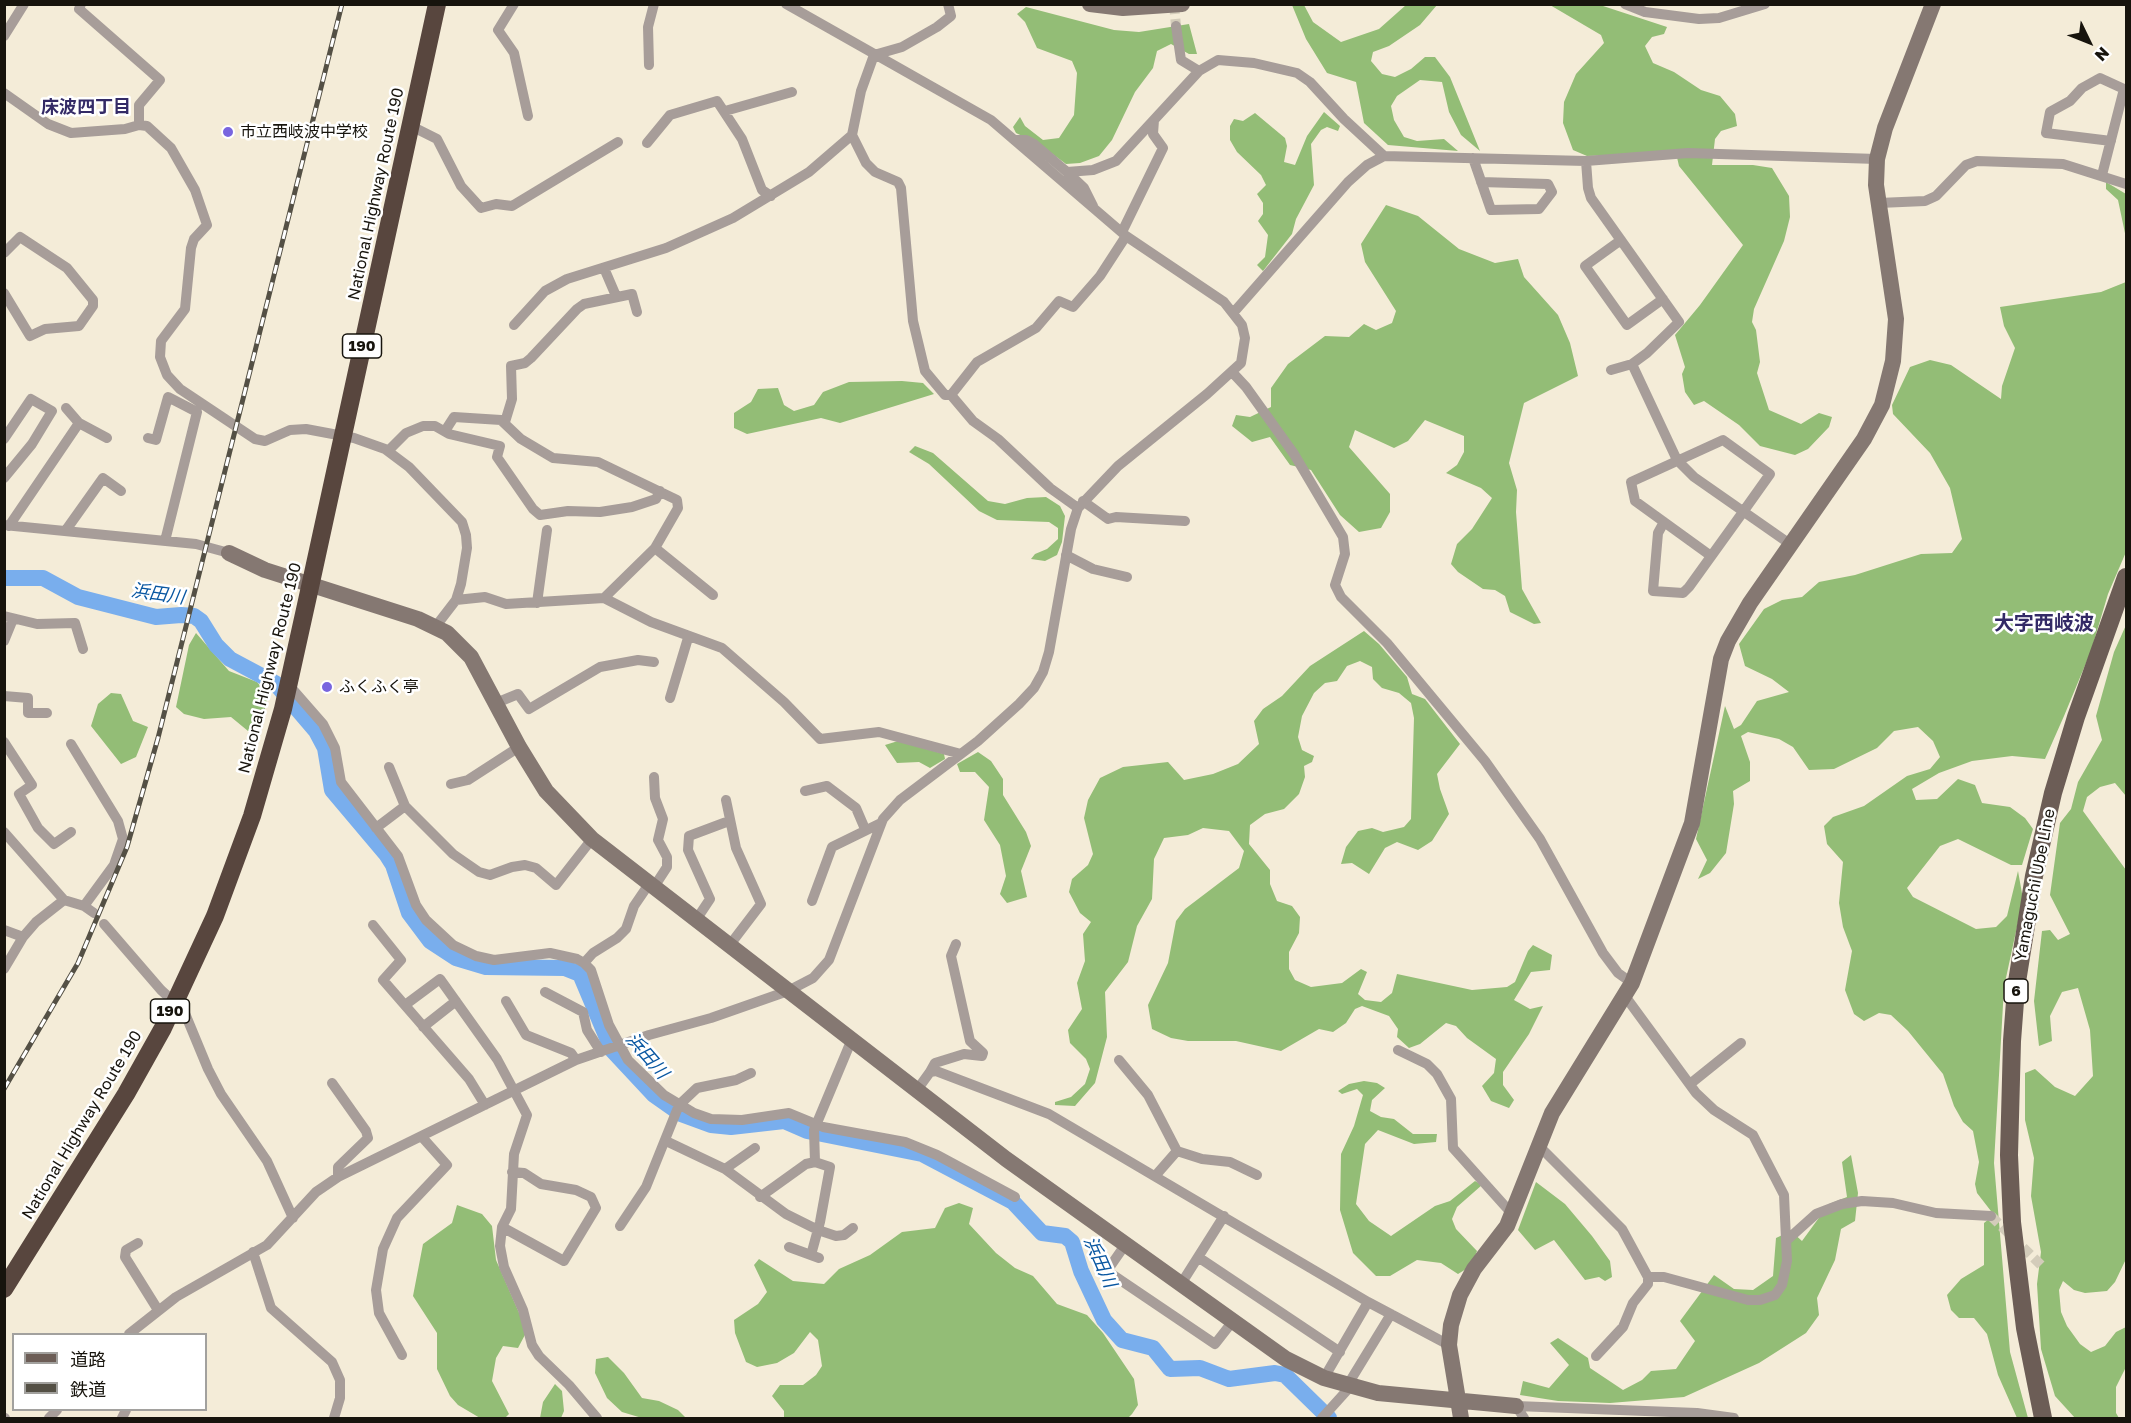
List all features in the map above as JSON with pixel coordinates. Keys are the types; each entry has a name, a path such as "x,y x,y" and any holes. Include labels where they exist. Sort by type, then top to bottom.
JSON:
{"highway":[{"name":"National Highway Route 190","path":"4,1289 126,1094 175,1002 215,916 252,816 288,686 437,4"}],"main road":[{"name":"Yamaguchi Ube Line","path":"2043,1419 2025,1328 2012,1222 2009,1144 2016,988 2034,876 2053,793 2076,717 2127,577"}],"street":[{"path":"4,36 24,4"},
{"path":"81,4 79,9 160,80 139,105 139,125"},
{"path":"514,4 498,30 514,54 528,116"},
{"path":"649,65 648,27 654,4"},
{"path":"874,55 902,47 937,27 951,15 948,4"},
{"path":"1090,4 1123,8 1182,4"},
{"path":"1625,4 1645,12 1699,19 1719,18 1766,4"},
{"path":"1461,1419 1449,1346 1455,1310 1466,1282 1513,1215 1539,1146 1561,1097 1628,990 1692,823 1721,659 1740,618 1864,439 1874,422 1889,383 1896,319 1879,203 1877,159 1889,119 1932,4"},
{"path":"131,1333 158,1310 267,1245 316,1192 338,1177 576,1060 702,1021 788,991 813,978 829,960 881,823 900,800 961,754 1035,688 1049,652 1071,528 1080,505 1118,466 1241,363 1245,338 1234,312 1224,302 1124,234 992,120 874,55 793,6"},
{"path":"1176,26 1181,60 1199,71"},
{"path":"874,55 861,90 852,135 866,163 875,172 898,182 901,189 915,340 925,371 945,395 951,395 973,421 1050,488 1108,519 1116,517 1185,521"},
{"path":"1067,172 1093,170 1116,161 1199,71 1218,60 1229,59 1297,73 1310,82 1384,156"},
{"path":"2102,175 2111,141 2124,89 2100,78 2082,88 2070,101 2050,112 2046,133 2111,141"},
{"path":"725,111 792,92"},
{"path":"4,93 48,124 71,132 147,126 171,148 195,190 207,225 194,239 191,248 185,309 161,340 160,357 167,375 180,389 255,439 265,441 298,428 342,436 388,451 408,467 462,522 467,548 456,600 436,627"},
{"path":"647,142 670,115 717,101 742,139 762,190 771,195"},
{"path":"951,395 977,362 1036,328 1059,301 1073,307 1100,276 1124,234 1163,148 1153,134 1154,120"},
{"path":"411,126 437,139 461,186 481,208 496,204 512,206 618,142"},
{"path":"514,325 545,291 567,279 696,236 809,172 852,135"},
{"path":"1015,140 1026,140 1034,144 1067,172 1084,188 1094,209"},
{"path":"1234,312 1348,182 1367,165 1384,156 1586,161 1688,153 1877,159"},
{"path":"1473,158 1481,182 1491,210 1539,209 1552,192 1548,184 1481,182"},
{"path":"1586,161 1587,188 1591,198 1679,322 1632,364 1611,370"},
{"path":"1879,203 1925,201 1936,196 1966,165 1977,161 2063,164 2127,184"},
{"path":"4,253 20,237 67,268 93,300 93,306 79,326 45,329 30,336 4,292"},
{"path":"1621,240 1585,266 1627,325 1663,299"},
{"path":"604,268 616,296"},
{"path":"505,422 512,399 511,366 525,363 531,358 584,304 632,294 637,312"},
{"path":"1632,364 1677,460 1694,477 1790,544"},
{"path":"1232,372 1246,387 1294,454 1343,537 1345,554 1335,585 1341,597 1387,643 1485,760 1540,839 1603,953 1690,1084 1714,1110 1753,1135 1784,1195 1787,1240 1782,1285 1775,1295 1760,1300 1735,1297 1664,1276 1648,1277"},
{"path":"148,438 156,440 168,397 197,412 165,541"},
{"path":"4,439 31,399 52,411 32,444 9,462 4,478"},
{"path":"66,408 79,423 107,438"},
{"path":"445,431 454,417 505,422 522,439 553,458 598,462 677,500 678,508 655,548 604,598"},
{"path":"7,525 79,423"},
{"path":"388,451 414,428 435,426 445,431 500,446 498,457 533,509 540,515 568,511 600,512 632,507 656,499 660,491"},
{"path":"1664,522 1658,533 1653,591 1683,593 1711,556 1770,474 1723,440 1631,482 1635,501 1711,556"},
{"path":"66,530 103,478 121,492"},
{"path":"7,525 196,544 229,553 310,587 436,627 460,644 471,657 519,747 546,791 592,839 917,1090 1125,1245 1286,1359 1324,1378 1378,1393 1457,1401 1520,1412 1697,1413 1734,1419"},
{"path":"537,603 547,530"},
{"path":"655,548 713,595"},
{"path":"1066,555 1093,569 1126,578"},
{"path":"456,600 485,597 506,604 604,598 651,622 688,638 710,643 731,655 784,702 820,739 879,732 961,754"},
{"path":"4,641 9,618 37,624 75,623 83,649"},
{"path":"670,698 688,638"},
{"path":"496,703 518,694 529,709 600,667 638,660 654,662"},
{"path":"288,686 323,724 335,748 341,782 353,801 398,856 416,905 426,920 453,945 476,956 494,960 550,953 578,959 584,963 591,970 609,1025 628,1060 677,1110 711,1119 742,1119 789,1113 814,1130 920,1147 1015,1197"},
{"path":"4,696 28,698 28,713 47,713"},
{"path":"4,742 32,785 19,794 38,828 54,844 70,832"},
{"path":"4,832 64,900 89,909 109,874 123,839 118,821 71,744"},
{"path":"451,784 468,780 519,747"},
{"path":"389,768 405,806 453,854 471,868 490,875 525,865 536,868 556,885 592,839"},
{"path":"584,963 593,953 618,938 626,928 634,906 667,867 664,848 658,840 663,819 655,798 654,777"},
{"path":"805,791 827,786 856,808 865,829"},
{"path":"726,800 736,848 761,904 729,946"},
{"path":"376,828 405,806"},
{"path":"696,920 710,899 688,850 689,836 729,821"},
{"path":"813,901 832,847 881,823"},
{"path":"4,969 36,922 64,900"},
{"path":"104,924 161,990 184,1011 221,1094 267,1161 293,1218"},
{"path":"373,925 401,960 383,980 469,1079 485,1105"},
{"path":"4,930 24,937"},
{"path":"917,1090 935,1063 964,1054 982,1056 983,1053 970,1041 951,956 956,944"},
{"path":"405,1005 440,979 497,1059 527,1115 514,1154 511,1209 502,1227 500,1246 504,1267 523,1310 532,1345 539,1356 569,1385 597,1419"},
{"path":"545,992 583,1012 587,1030 602,1051"},
{"path":"423,1027 456,1001"},
{"path":"506,1001 526,1035 571,1053 576,1060"},
{"path":"815,1162 814,1130 852,1039"},
{"path":"1690,1084 1741,1043"},
{"path":"1398,1050 1427,1064 1437,1074 1451,1100 1453,1148 1513,1215"},
{"path":"1119,1060 1148,1095 1177,1151 1202,1159 1230,1162 1257,1175"},
{"path":"930,1072 951,1076 1049,1114 1368,1302 1449,1346"},
{"path":"620,1226 646,1187 677,1110 697,1089 736,1080 752,1073"},
{"path":"332,1083 366,1131 368,1138 338,1167 338,1177"},
{"path":"402,1355 379,1313 376,1290 383,1249 397,1218 447,1165 422,1137"},
{"path":"666,1141 725,1169 760,1197 818,1230 836,1236 844,1235 853,1228"},
{"path":"1539,1146 1622,1229 1648,1277 1648,1284 1633,1302 1623,1327 1596,1356"},
{"path":"725,1169 755,1148"},
{"path":"1156,1175 1177,1151"},
{"path":"760,1197 806,1164 815,1162 830,1167 815,1257 789,1247"},
{"path":"502,1227 564,1262 596,1208 591,1197 576,1190 541,1184 524,1173 512,1172"},
{"path":"1787,1240 1816,1214 1842,1204 1862,1201 1893,1203 1936,1213 1991,1216"},
{"path":"1180,1284 1224,1216"},
{"path":"138,1243 126,1250 125,1257 158,1310"},
{"path":"1125,1245 1107,1272 1215,1344 1233,1321"},
{"path":"254,1252 271,1308 332,1362 340,1380 334,1419"},
{"path":"1198,1257 1340,1352"},
{"path":"1324,1378 1368,1302"},
{"path":"1324,1416 1348,1386 1390,1314"}],"green space":[{"path":"1292,5 1304,5 1313,22 1341,42 1379,29 1406,5 1437,5 1420,25 1389,46 1373,52 1371,61 1382,74 1395,77 1411,69 1425,57 1435,57 1450,77 1480,151 1461,135 1449,112 1442,82 1420,80 1397,96 1391,106 1394,120 1404,137 1417,141 1444,139 1458,151 1388,145 1364,123 1356,82 1327,73 1306,39"},
{"path":"1550,5 1600,5 1667,27 1664,34 1652,37 1645,46 1653,63 1674,72 1701,90 1720,96 1735,114 1737,126 1721,131 1715,139 1712,165 1753,165 1772,168 1789,196 1790,217 1784,241 1754,309 1752,322 1756,330 1760,362 1757,373 1769,410 1801,424 1819,413 1832,417 1829,427 1808,449 1795,455 1760,446 1739,425 1704,401 1694,405 1685,392 1682,374 1685,367 1675,335 1700,305 1743,245 1679,166 1676,153 1587,156 1573,150 1563,123 1564,102 1576,74 1604,43 1601,35"},
{"path":"1026,7 1114,30 1139,32 1189,24 1197,54 1189,54 1171,44 1157,51 1153,68 1135,92 1112,140 1099,156 1080,163 1066,164 1039,144 1016,133 1013,127 1020,117 1025,126 1043,140 1059,138 1074,115 1077,73 1072,61 1037,48 1025,22 1017,14"},
{"path":"1324,112 1340,126 1338,131 1327,127 1321,130 1311,144 1314,185 1296,219 1292,234 1263,271 1257,265 1265,257 1268,235 1258,221 1263,214 1263,203 1257,194 1266,185 1261,175 1237,152 1230,140 1230,126 1234,119 1243,121 1255,113 1285,138 1287,146 1284,162 1295,165 1307,136"},
{"path":"2106,182 2126,194 2126,238 2118,200 2106,189"},
{"path":"1386,205 1418,216 1459,249 1495,263 1518,259 1524,277 1558,315 1570,343 1578,376 1524,403 1509,463 1517,490 1516,512 1522,589 1541,623 1534,624 1510,612 1505,596 1495,590 1483,589 1458,572 1451,564 1457,544 1472,529 1492,498 1481,488 1446,473 1457,465 1464,452 1464,436 1425,420 1408,441 1394,448 1355,430 1349,447 1390,494 1390,512 1381,528 1359,532 1340,515 1311,470 1290,465 1270,437 1252,442 1232,426 1236,415 1250,417 1271,407 1271,388 1288,364 1325,336 1349,337 1364,324 1376,330 1392,323 1396,311 1365,262 1361,244"},
{"path":"2126,282 2126,552 2108,594 2091,651 2064,716 2045,759 2012,756 1972,761 1939,773 1912,789 1916,800 1937,799 1958,779 1975,785 1982,803 2010,807 2025,818 2033,829 2022,865 2011,865 1958,839 1940,846 1907,888 1913,897 1976,929 1996,927 2007,916 2018,871 2023,899 2004,987 1994,1163 2010,1352 2028,1418 2017,1418 1998,1375 1987,1334 1974,1318 1959,1318 1951,1310 1947,1295 1961,1279 1984,1265 1984,1223 1994,1215 1977,1193 1975,1184 1979,1162 1973,1131 1963,1122 1954,1106 1943,1074 1908,1031 1891,1015 1879,1013 1864,1021 1854,1014 1845,990 1852,951 1843,927 1839,903 1843,862 1827,844 1824,826 1833,817 1864,806 1907,776 1930,769 1940,757 1933,741 1918,727 1894,731 1877,748 1834,769 1809,770 1793,747 1779,739 1748,732 1741,736 1750,762 1750,781 1733,791 1734,804 1726,853 1710,873 1698,879 1707,860 1696,839 1725,706 1734,729 1741,725 1757,701 1789,692 1772,679 1745,666 1739,644 1764,609 1782,600 1802,597 1819,582 1855,575 1921,554 1952,553 1962,539 1950,488 1930,453 1893,414 1892,405 1910,367 1930,360 1951,365 2001,399 2002,386 2015,348 2004,326 2000,307 2101,292"},
{"path":"849,382 923,383 934,394 840,423 821,418 747,434 734,428 734,413 751,402 758,389 778,388 784,405 794,411 814,405 823,392"},
{"path":"915,446 933,453 988,501 1005,504 1027,498 1046,497 1060,506 1065,516 1062,542 1057,555 1045,561 1031,559 1058,539 1058,528 1049,522 997,520 979,511 929,464 909,452"},
{"path":"2126,625 2126,796 2115,783 2100,787 2087,797 2083,811 2126,870 2126,1259 2115,1282 2107,1291 2085,1293 2074,1290 2063,1281 2059,1290 2061,1312 2067,1326 2080,1344 2091,1352 2105,1346 2116,1332 2126,1327 2126,1367 2116,1387 2116,1413 2119,1418 2075,1418 2055,1396 2041,1349 2037,1284 2041,1252 2031,1196 2034,1158 2025,1120 2025,1073 2035,1069 2055,1087 2075,1096 2093,1076 2090,1030 2078,988 2062,992 2050,1016 2052,1041 2039,1046 2034,1001 2042,931 2050,930 2058,940 2070,934 2050,895 2060,823 2071,809 2078,782 2102,740 2096,716 2114,652"},
{"path":"1364,631 1379,644 1407,677 1412,694 1425,699 1460,744 1437,774 1449,814 1432,841 1418,850 1397,842 1385,848 1369,874 1352,863 1341,864 1346,847 1358,831 1372,828 1383,832 1404,827 1411,819 1414,718 1411,703 1399,693 1382,688 1373,679 1372,667 1360,661 1347,666 1337,681 1325,683 1314,693 1302,716 1298,737 1302,750 1314,756 1312,762 1304,766 1305,777 1299,794 1284,809 1265,814 1250,825 1249,844 1270,870 1270,884 1277,901 1292,906 1300,917 1299,933 1289,952 1289,969 1295,980 1311,987 1342,983 1361,969 1367,972 1358,994 1365,1000 1381,1002 1392,993 1397,974 1472,990 1507,987 1515,982 1528,951 1533,945 1552,955 1550,970 1531,972 1514,1000 1530,1009 1543,1006 1529,1034 1503,1072 1503,1085 1514,1100 1509,1108 1491,1101 1482,1086 1494,1073 1496,1059 1467,1038 1456,1026 1446,1023 1420,1044 1409,1048 1397,1037 1398,1029 1389,1016 1362,1006 1355,1009 1346,1023 1333,1032 1319,1029 1281,1051 1236,1041 1188,1041 1171,1038 1152,1029 1148,1005 1168,963 1176,921 1185,909 1239,868 1244,851 1229,831 1203,828 1188,835 1164,838 1154,859 1152,899 1137,926 1128,962 1105,992 1107,1037 1095,1083 1075,1106 1055,1105 1055,1102 1071,1097 1085,1084 1090,1069 1086,1059 1070,1043 1068,1030 1082,1009 1077,983 1085,961 1083,934 1091,922 1080,913 1069,892 1072,879 1088,865 1093,854 1084,818 1088,800 1100,778 1123,767 1168,762 1184,780 1213,774 1238,764 1259,744 1254,721 1263,709 1282,696 1310,666"},
{"path":"196,633 229,671 257,682 268,695 260,731 248,731 231,717 204,719 184,714 176,707 189,645"},
{"path":"111,693 121,694 133,721 148,727 136,757 121,764 91,726 98,704"},
{"path":"898,741 944,754 945,759 930,768 919,762 897,763 885,745"},
{"path":"978,752 991,761 1003,779 1003,795 1026,832 1031,846 1021,871 1027,897 1007,903 1000,894 1006,876 1000,845 984,820 989,787 975,772 960,772 957,764"},
{"path":"1364,1081 1377,1083 1385,1088 1372,1100 1370,1111 1381,1117 1394,1119 1413,1134 1437,1134 1436,1142 1414,1144 1378,1130 1365,1144 1356,1204 1369,1221 1391,1236 1435,1206 1450,1201 1475,1181 1482,1185 1457,1207 1452,1219 1456,1229 1477,1251 1471,1266 1458,1274 1441,1263 1417,1260 1390,1276 1376,1276 1353,1253 1340,1210 1341,1154 1354,1126 1363,1095 1357,1089 1342,1094 1338,1091 1349,1084"},
{"path":"1851,1155 1858,1193 1855,1221 1841,1229 1835,1260 1817,1298 1819,1315 1806,1333 1759,1363 1684,1397 1610,1403 1558,1401 1520,1395 1523,1381 1549,1388 1569,1365 1550,1343 1558,1338 1588,1358 1590,1368 1623,1390 1642,1380 1651,1371 1676,1369 1695,1341 1680,1321 1714,1275 1734,1289 1753,1290 1773,1276 1776,1238 1791,1231 1802,1241 1829,1204 1847,1197 1842,1162"},
{"path":"1536,1182 1565,1204 1592,1236 1610,1261 1612,1277 1605,1281 1599,1277 1585,1280 1554,1240 1535,1250 1518,1230"},
{"path":"959,1203 973,1208 969,1224 996,1253 1015,1268 1033,1276 1057,1304 1087,1315 1103,1333 1134,1379 1138,1405 1132,1414 1128,1418 784,1418 784,1411 772,1396 780,1385 803,1385 816,1375 822,1366 818,1340 810,1332 794,1353 777,1363 757,1367 746,1362 735,1333 734,1320 758,1304 767,1292 754,1265 759,1259 793,1281 824,1284 839,1269 870,1255 902,1232 935,1228 945,1208"},
{"path":"457,1205 482,1214 492,1226 496,1260 527,1331 518,1348 503,1346 496,1358 492,1381 509,1414 505,1418 480,1418 458,1405 450,1396 437,1369 437,1333 413,1296 423,1244 452,1223"},
{"path":"608,1357 624,1373 642,1398 659,1401 678,1410 686,1418 642,1418 622,1412 607,1398 595,1373 596,1359"},
{"path":"555,1384 562,1391 564,1411 561,1418 540,1418 543,1402"}],"waterway":[{"name":"浜田川","path":"4,578 43,578 78,597 156,617 194,616 201,621 216,645 230,659 275,683 316,731 325,748 332,790 386,854 393,865 409,913 430,941 456,958 486,967 565,968 580,974 612,1050 654,1095 681,1114 711,1125 731,1127 784,1121 807,1131 922,1154 1013,1202 1042,1233 1065,1236 1072,1242 1081,1271 1104,1320 1122,1340 1153,1348 1170,1369 1200,1368 1229,1379 1275,1373 1285,1375 1329,1418"}],"tunnel":[{"path":"1174,4 1176,26"},
{"path":"1991,1216 2043,1267"}],"railway":[{"path":"4,1089 78,963 127,847 158,738 342,4"}],"place":[{"name":"市立西岐波中学校","path":"228,132"},
{"name":"ふくふく亭","path":"327,687"}],"district":[{"name":"床波四丁目","path":"86,107"},
{"name":"大字西岐波","path":"2044,624"}]}
